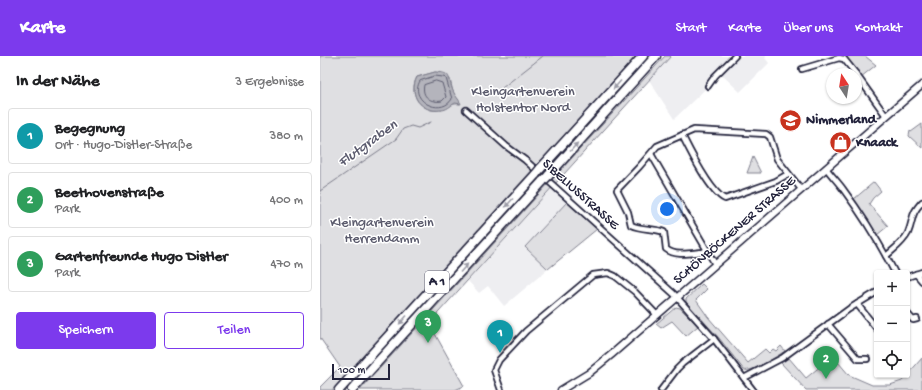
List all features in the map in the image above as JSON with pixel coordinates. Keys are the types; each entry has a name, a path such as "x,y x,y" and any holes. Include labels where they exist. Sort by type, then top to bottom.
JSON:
{"highway":[{"name":"A 1","path":"339,390 643,56"},
{"name":"A 1","path":"352,390 656,56"}],"main road":[{"name":"SCHÖNBÖCKENER STRASSE","path":"561,390 590,372 922,85"}],"street":[{"path":"708,86 715,76 735,56"},
{"path":"802,69 839,58 844,59 851,68"},
{"path":"862,82 886,116"},
{"name":"SIBELIUSSTRASSE","path":"466,110 506,146 525,160 677,298 714,339 753,390"},
{"path":"706,250 703,252 670,252 666,249 664,232 635,227 631,224 628,212 617,190 657,146 694,130 766,134 770,137 777,159 801,189"},
{"path":"682,135 716,194 725,200 788,174"},
{"path":"651,154 715,264"},
{"path":"826,168 851,200 894,270"},
{"path":"886,256 902,242 907,234 914,210 922,202"},
{"path":"910,276 922,272"},
{"path":"501,390 494,370 500,360 526,332 593,275 608,273 615,276 635,292 657,315"},
{"path":"916,274 922,281"},
{"path":"744,378 782,358 828,324 874,294"},
{"path":"857,304 874,325"},
{"path":"910,316 913,320 918,319"},
{"path":"828,324 858,359 866,359"},
{"path":"661,390 683,363 714,339"}],"shaded area":[{"path":"671,56 767,56 765,58 769,63 740,92 721,74 674,119 649,80"},
{"path":"552,188 567,202 525,247 548,269 504,306 488,286 479,293 468,281"}],"green space":[{"path":"320,56 636,56 332,390 320,390 320,387 340,367 320,338","holes":["435,72 441,73 450,79 453,92 460,104 451,105 439,110 430,110 417,100 414,85 417,77"]},
{"path":"665,56 671,56 429,323 464,386 455,390 360,390"},
{"path":"865,56 876,65 862,76 862,68 854,68 845,57"},
{"path":"922,124 922,148 909,136 910,131 911,132"},
{"path":"753,157 761,173 747,173"},
{"path":"874,182 881,191 869,204 888,226 877,235 854,199"},
{"path":"567,202 597,229 548,269 525,247"},
{"path":"702,284 707,289 696,300 708,317 748,363 765,349 769,353 773,349 776,351 781,346 785,351 758,367 744,370 719,338 686,302 686,299"},
{"path":"676,307 680,308 698,326 686,336 672,321 661,328 656,324"},
{"path":"833,356 849,375 872,385 890,385 902,381 905,378 910,378 910,372 922,358 922,390 806,390 781,363 789,358 806,378"}],"water":[{"path":"435,72 445,73 447,75 454,93 461,104 455,103 448,108 441,110 428,109 422,106 415,96 414,90 417,77"}],"waterway":[{"name":"Flutgraben","path":"502,88 543,56"},
{"name":"Flutgraben","path":"320,191 396,139 403,129 411,126 418,128 431,122"}],"place":[{"name":"Nimmerland","path":"790,120"},
{"name":"Knaack","path":"840,143"},
{"name":"Gartenfreunde Hugo Distler","path":"428,343"},
{"name":"Begegnung","path":"500,353"},
{"name":"Beethovenstraße","path":"826,379"}],"park label":[{"name":"Kleingartenverein Holstentor Nord","path":"523,100"},
{"name":"Kleingartenverein Herrendamm","path":"382,232"}]}
